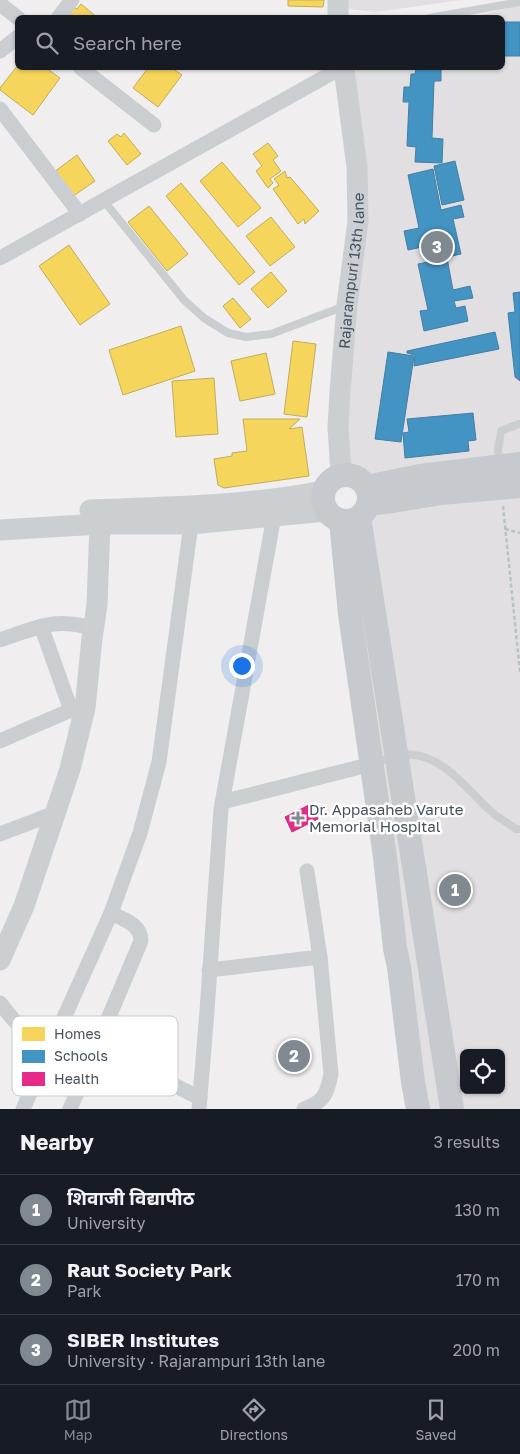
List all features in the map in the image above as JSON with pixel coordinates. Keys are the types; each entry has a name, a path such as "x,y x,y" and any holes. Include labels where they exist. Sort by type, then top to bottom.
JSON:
{"main road":[{"path":"341,474 331,479 347,505 397,755 452,1109"},
{"path":"347,505 414,498 510,476"},
{"path":"347,505 350,614 385,857 395,948 418,1109"}],"street":[{"path":"60,15 72,0"},
{"path":"338,0 338,15"},
{"path":"0,4 15,16"},
{"path":"0,51 15,39"},
{"path":"83,70 154,125"},
{"path":"0,258 339,70"},
{"name":"Rajarampuri 13th lane","path":"341,474 338,427 347,305 358,221 357,167 343,70"},
{"path":"0,109 80,214"},
{"path":"0,516 292,497 347,505"},
{"path":"0,530 100,524 191,524 274,516 347,505"},
{"path":"178,1091 199,1103 222,802 274,516"},
{"path":"0,960 24,906 70,769 78,709 94,628 100,524"},
{"path":"65,1016 111,913 140,833 159,762 191,524"},
{"path":"0,640 41,626 56,624 74,624 94,628"},
{"path":"41,626 78,709"},
{"path":"0,741 78,709"},
{"path":"222,802 372,764"},
{"path":"0,834 55,813"},
{"path":"304,1109 313,1106 324,1098 331,1074 320,956 307,871"},
{"path":"110,1016 141,941 141,934 138,929 111,913"},
{"path":"209,970 320,956"},
{"path":"0,1003 12,1018"},
{"path":"23,1109 29,1096"},
{"path":"70,1109 76,1096"}],"lane":[{"path":"446,15 520,2"},
{"path":"104,201 184,300 204,318 228,333 246,337 270,334 347,305"},
{"path":"510,476 498,450 501,431 520,424"},
{"path":"372,764 397,755 414,754 430,759 449,771 494,814 516,829 520,829"}],"path":[{"path":"510,476 505,529 520,672"},
{"path":"505,529 520,533"}],"shaded area":[{"path":"338,0 461,0 376,12 338,8"},
{"path":"520,5 520,465 369,479 359,477 352,472 337,442 345,330 350,107 356,70 505,70 505,15 481,15"},
{"path":"520,486 520,1109 420,1109 347,521 375,513"}],"building: Homes":[{"path":"288,0 324,0 323,7 288,6"},
{"path":"81,4 94,15 66,15 72,6 77,9"},
{"path":"15,69 49,70 60,78 33,115 0,90"},
{"path":"146,70 175,70 182,75 158,107 133,88"},
{"path":"124,133 141,154 127,165 108,141 117,134 121,137"},
{"path":"268,143 278,156 273,160 281,171 270,179 273,183 268,188 256,171 262,166 253,154"},
{"path":"77,155 95,181 72,197 54,172"},
{"path":"222,162 261,208 238,227 200,181"},
{"path":"285,171 287,178 290,177 319,211 305,224 304,219 298,224 273,189 279,185 274,179"},
{"path":"181,183 255,272 239,285 166,196"},
{"path":"149,206 188,254 167,271 128,222"},
{"path":"271,217 295,247 270,266 246,236"},
{"path":"69,245 110,304 80,325 39,266"},
{"path":"271,272 287,291 268,308 251,289"},
{"path":"233,298 251,319 240,328 223,306"},
{"path":"181,326 195,371 123,395 109,350"},
{"path":"293,341 316,344 307,417 284,414"},
{"path":"266,353 275,394 240,401 231,361"},
{"path":"214,378 218,434 176,437 172,381"},
{"path":"243,419 300,419 289,429 302,427 309,476 224,488 218,485 214,459 232,456 232,453 247,451"}],"building: Schools":[{"path":"505,22 520,22 520,56 505,56"},
{"path":"416,70 441,70 441,81 434,81 432,138 443,139 442,163 415,162 416,147 407,146 409,102 403,102 404,87 410,87 411,74 415,74"},
{"path":"455,161 464,200 442,205 434,166"},
{"path":"433,169 441,210 461,205 464,217 453,219 461,254 439,259 436,244 408,250 404,231 419,228 408,175"},
{"path":"447,258 453,290 470,286 473,298 454,301 456,308 465,306 468,321 424,331 420,311 428,310 418,264"},
{"path":"520,292 520,381 515,377 508,313 515,312 513,293"},
{"path":"495,332 499,349 414,366 415,355 407,353 407,351"},
{"path":"388,352 414,356 401,442 375,439"},
{"path":"473,413 476,440 468,441 469,451 405,458 403,433 409,432 407,419"}],"building: Health":[{"path":"311,804 318,819 292,832 285,817"}],"place":[{"name":"SIBER Institutes","path":"437,247"},
{"name":"Dr. Appasaheb Varute Memorial Hospital","path":"298,818"},
{"name":"शिवाजी विद्यापीठ","path":"455,890"},
{"name":"Raut Society Park","path":"294,1056"}]}
